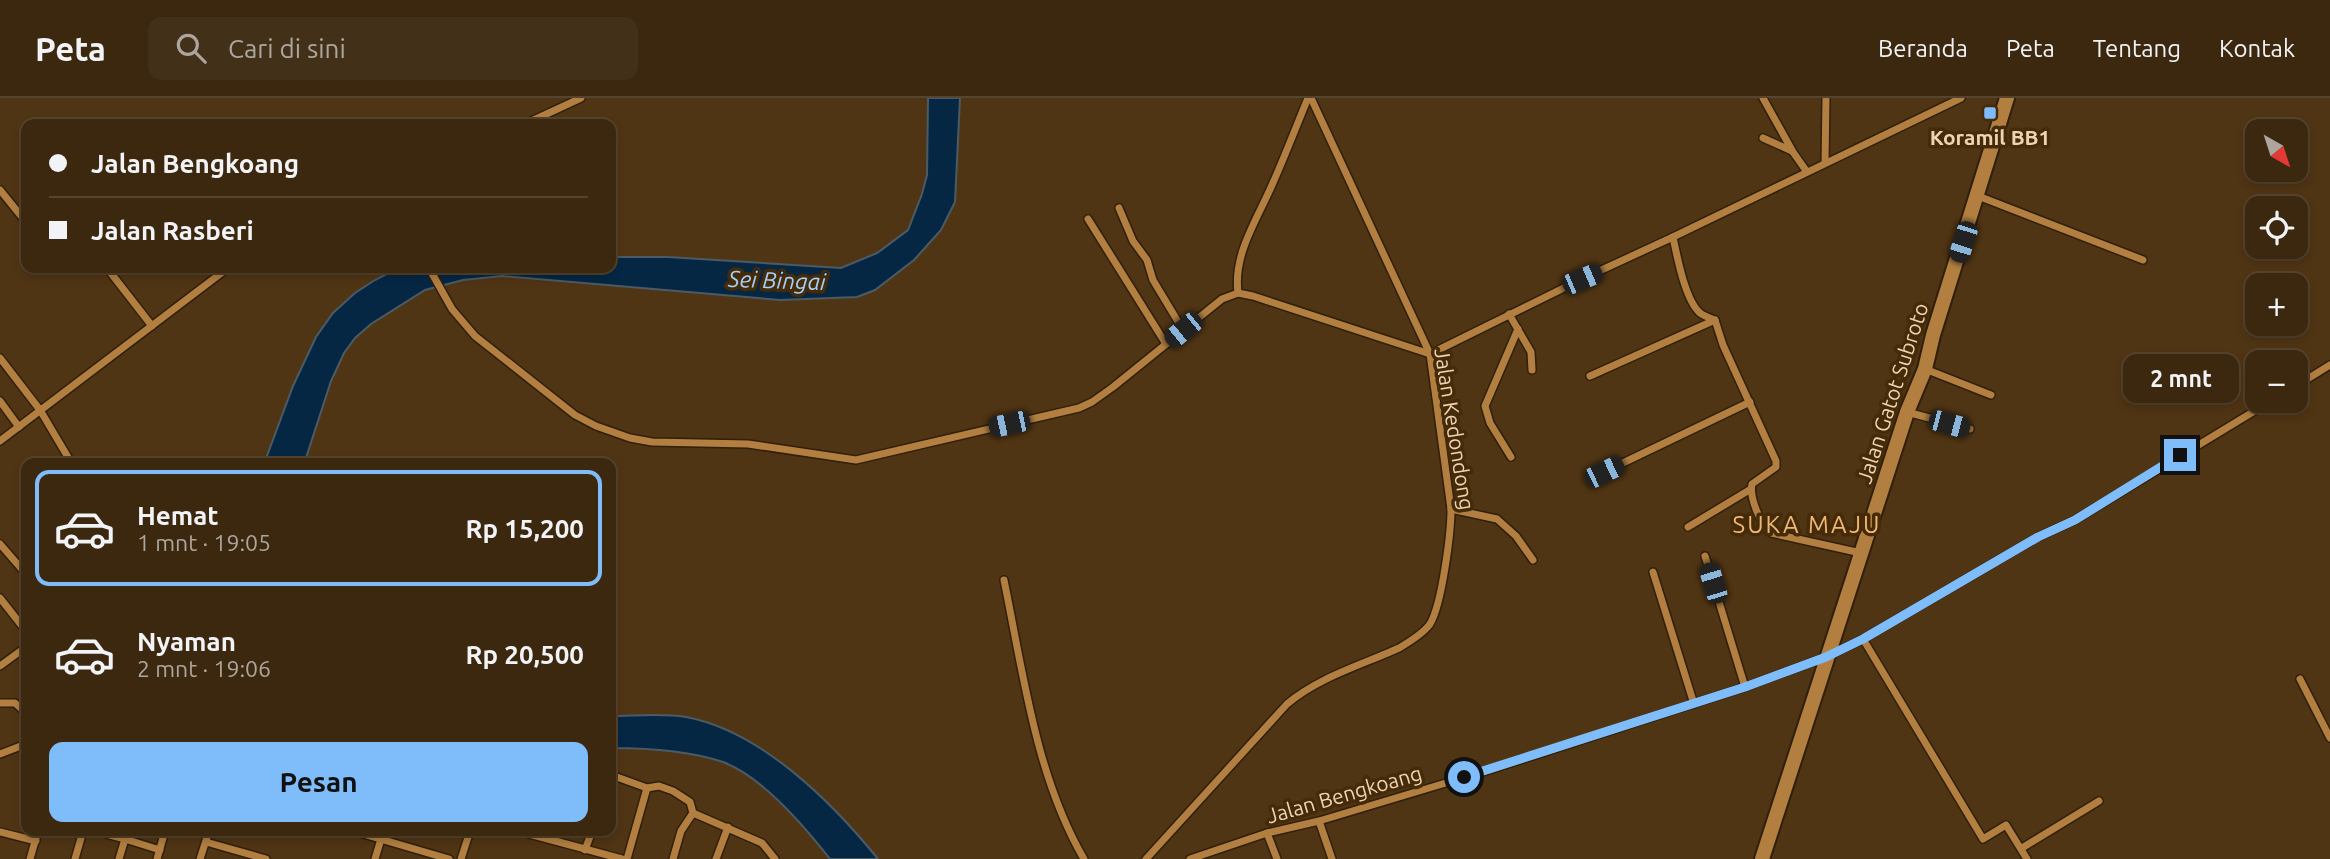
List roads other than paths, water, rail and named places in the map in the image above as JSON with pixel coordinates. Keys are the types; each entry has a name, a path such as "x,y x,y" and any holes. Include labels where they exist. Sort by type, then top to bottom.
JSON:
{"main road":[{"name":"Jalan Gatot Subroto","path":"1762,859 1907,412 1924,369 2007,98"}],"street":[{"path":"534,119 570,100 581,98"},
{"path":"1238,293 1236,276 1241,253 1309,98"},
{"name":"Jalan Kedondong","path":"1146,859 1287,704 1301,692 1411,641 1430,624 1439,597 1451,509 1430,354 1309,98"},
{"path":"1763,98 1807,172"},
{"path":"1825,163 1826,98"},
{"path":"432,273 452,309 475,336 575,415 596,426 652,442 748,444 856,460 1079,408 1092,402 1222,299 1238,293 1317,315 1430,354 1961,98"},
{"path":"1763,138 1793,152"},
{"path":"0,190 21,216"},
{"path":"1978,196 2143,260"},
{"path":"1119,208 1133,241 1147,260 1153,280 1183,330"},
{"path":"1088,219 1166,344"},
{"path":"1673,237 1688,292 1701,314 1715,320 1723,345 1776,461 1776,467 1752,484 1752,499 1762,525 1769,532 1861,553"},
{"path":"111,273 152,326"},
{"path":"0,441 221,273"},
{"path":"1509,314 1531,352 1532,370"},
{"path":"1590,376 1715,320"},
{"path":"1511,457 1490,423 1485,406 1518,328"},
{"path":"0,358 40,410 68,458"},
{"path":"2308,379 2330,365"},
{"path":"1924,369 1991,396"},
{"path":"0,401 19,427"},
{"path":"1604,472 1750,402"},
{"path":"1907,412 1970,429"},
{"name":"Jalan Bengkoang","path":"1190,859 1208,856 1267,833 1319,821 1489,770 1745,687 1826,657 1863,639 2038,537 2075,520 2251,413"},
{"path":"1688,527 1751,489"},
{"path":"1451,509 1497,519 1516,536 1533,560"},
{"path":"0,544 21,567"},
{"path":"1705,556 1745,687"},
{"path":"1653,572 1694,704"},
{"path":"1004,580 1038,741 1054,795 1084,859"},
{"path":"0,598 21,625"},
{"path":"1863,639 1983,839 2006,825 2027,859"},
{"path":"0,666 21,651"},
{"path":"2300,679 2330,738"},
{"path":"0,704 15,703 21,708"},
{"path":"0,754 21,746"},
{"path":"616,777 647,788 659,786 690,802 693,813 681,831 673,859"},
{"path":"536,836 624,859 647,788"},
{"path":"2022,848 2099,801"},
{"path":"693,813 762,843 775,859"},
{"path":"1319,821 1332,859"},
{"path":"716,859 728,827"},
{"path":"0,832 36,841"},
{"path":"1267,833 1278,859"},
{"path":"30,859 37,836"},
{"path":"75,859 82,836"},
{"path":"114,836 160,850"},
{"path":"157,859 164,836"},
{"path":"200,859 208,836"},
{"path":"370,836 422,855 449,859"},
{"path":"461,859 468,836"},
{"path":"585,850 590,836"},
{"path":"119,859 125,839"},
{"path":"375,859 381,839"},
{"path":"206,842 246,857 266,859"}],"water":[{"name":"Sei Bingai","path":"928,98 960,98 955,202 941,230 914,260 875,290 857,297 780,300 502,276 463,280 425,290 371,324 355,338 344,353 331,381 306,458 266,458 293,386 316,337 333,313 355,293 388,273 616,273 616,257 668,257 841,268 877,253 908,230 927,175"},
{"path":"616,716 686,717 741,737 768,753 817,793 878,859 830,859 767,790 723,762 696,755 616,748"}],"place":[{"name":"Koramil BB1","path":"1990,113"}],"district":[{"name":"SUKA MAJU","path":"1807,524"}]}
